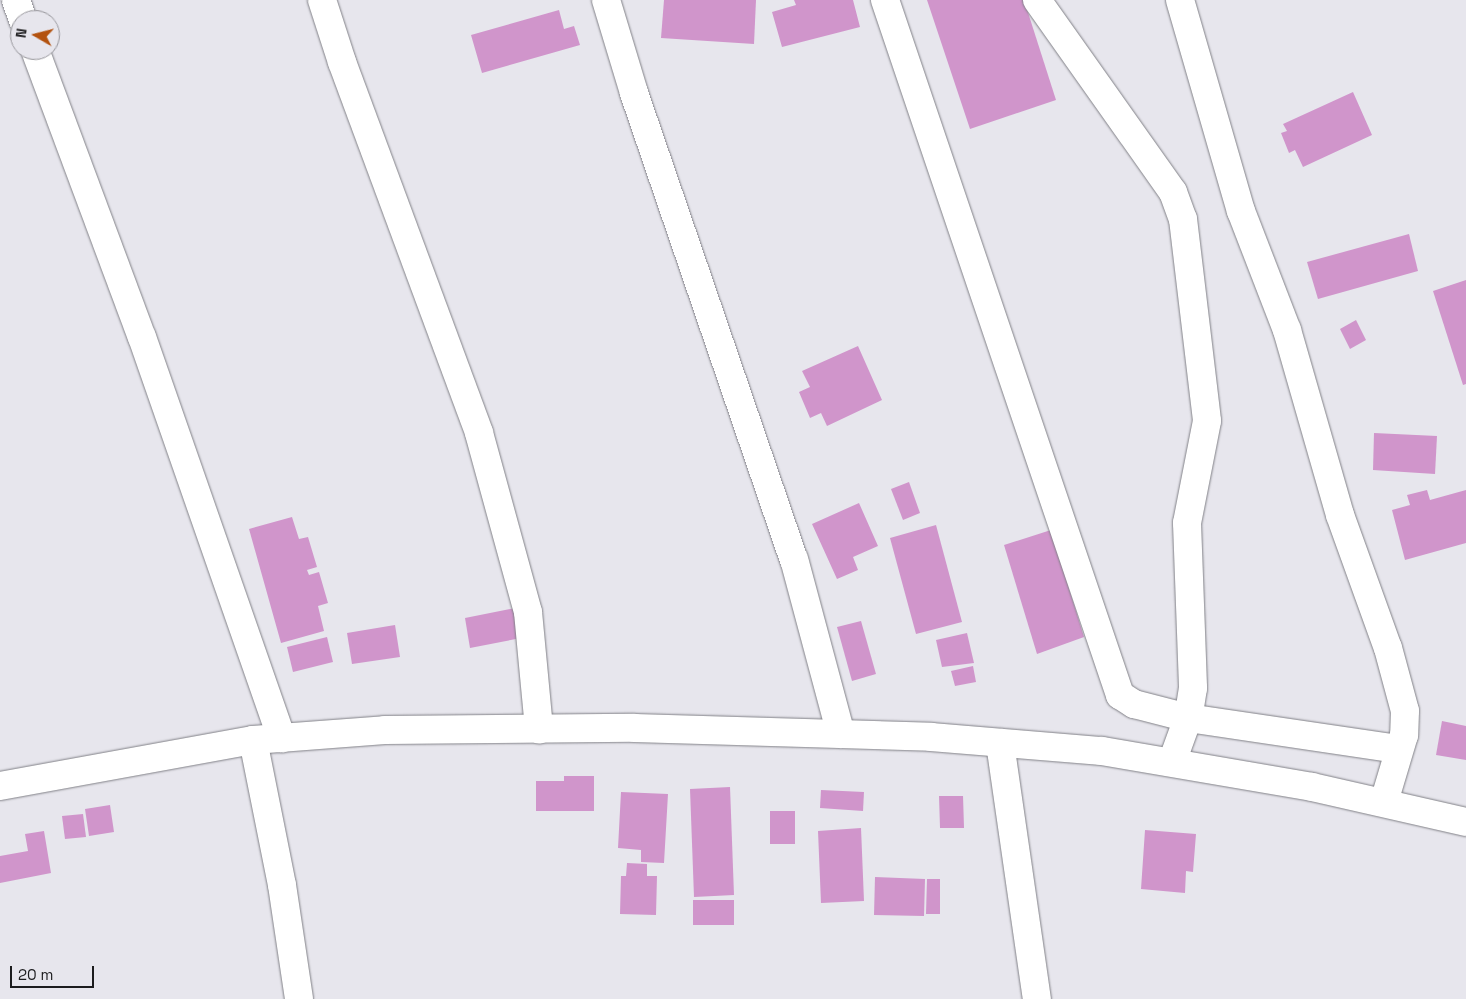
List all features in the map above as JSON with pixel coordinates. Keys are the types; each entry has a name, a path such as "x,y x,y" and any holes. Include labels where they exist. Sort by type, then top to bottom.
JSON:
{"street":[{"path":"322,0 342,62 479,433 528,612 539,729"},
{"path":"606,0 634,94 794,559 841,734"},
{"path":"885,0 1069,540 1113,680 1120,695 1134,704 1188,718 1399,748"},
{"path":"1037,0 1173,192 1184,219 1208,421 1187,523 1194,653 1193,688 1188,718 1172,762"},
{"path":"1180,0 1241,211 1287,330 1340,515 1388,648 1404,711 1399,748 1384,802"},
{"path":"38,60 142,337 282,738"},
{"path":"2,780 252,740 385,730 539,729 841,734 1102,751 1172,762 1384,802 1466,822"},
{"path":"252,740 282,885 300,999"},
{"path":"1000,743 1037,999"}],"building":[{"path":"664,0 756,0 754,44 661,38"},
{"path":"794,0 853,0 860,27 782,47 772,12 796,5"},
{"path":"927,0 1024,0 1056,100 970,129"},
{"path":"559,10 564,29 574,26 580,45 482,73 471,35"},
{"path":"1353,92 1372,135 1303,167 1295,150 1289,153 1281,133 1287,131 1283,124"},
{"path":"1409,234 1418,271 1318,299 1307,262"},
{"path":"1466,280 1466,384 1463,385 1433,291"},
{"path":"1356,320 1366,340 1350,349 1340,329"},
{"path":"858,346 882,400 827,426 821,413 810,418 799,392 810,387 802,371"},
{"path":"1374,433 1437,436 1435,474 1373,470"},
{"path":"909,482 920,513 903,520 891,489"},
{"path":"1427,490 1430,500 1466,490 1466,543 1405,560 1392,510 1410,505 1407,495"},
{"path":"859,503 878,546 853,557 858,570 837,579 812,524"},
{"path":"292,517 299,539 308,537 317,567 307,570 309,575 319,572 328,603 318,606 324,631 281,643 249,529"},
{"path":"936,525 962,622 916,634 890,538"},
{"path":"1051,530 1084,637 1037,654 1004,545"},
{"path":"515,608 521,638 470,648 465,618"},
{"path":"861,621 876,674 852,681 837,627"},
{"path":"395,625 400,657 352,664 347,633"},
{"path":"967,633 974,663 942,667 936,640"},
{"path":"327,637 333,662 293,672 287,647"},
{"path":"973,666 976,682 955,686 951,671"},
{"path":"1442,721 1466,726 1466,760 1436,755"},
{"path":"564,776 594,776 594,811 536,811 536,781 564,781"},
{"path":"730,787 734,895 694,897 690,789"},
{"path":"821,790 864,792 863,811 820,808"},
{"path":"621,792 668,794 664,863 641,862 641,850 618,848"},
{"path":"939,796 963,796 964,828 940,828"},
{"path":"110,805 114,832 89,836 85,809"},
{"path":"770,811 795,811 795,844 770,844"},
{"path":"83,814 86,837 65,839 62,816"},
{"path":"861,828 864,901 821,903 818,831"},
{"path":"1145,830 1196,834 1193,872 1186,871 1185,893 1141,889"},
{"path":"44,831 51,873 0,883 0,856 28,851 25,834"},
{"path":"627,863 647,864 647,876 657,876 656,915 620,914 621,876 626,876"},
{"path":"875,877 925,879 924,916 874,915"},
{"path":"927,879 940,879 940,914 926,914"},
{"path":"693,900 734,900 734,925 693,925"}]}
